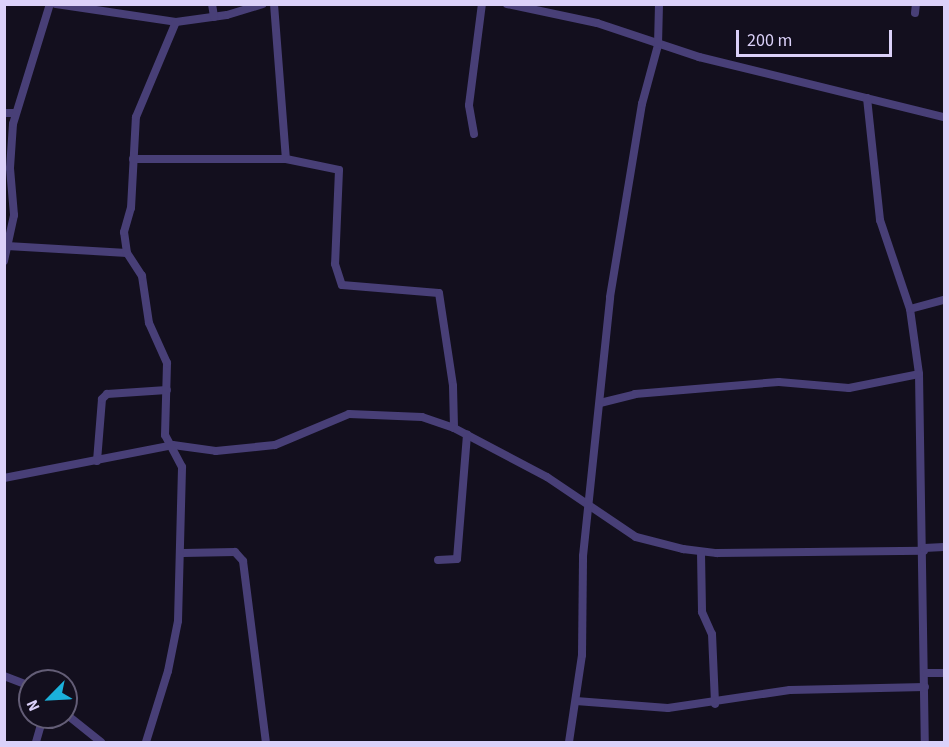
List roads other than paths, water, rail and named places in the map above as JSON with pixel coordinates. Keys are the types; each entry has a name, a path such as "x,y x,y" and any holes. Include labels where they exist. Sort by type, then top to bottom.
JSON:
{"street":[{"path":"4,261 14,198 7,167 15,113 50,4"},
{"path":"56,4 176,22 214,17 262,4"},
{"path":"212,4 214,17"},
{"path":"274,4 286,159"},
{"path":"474,134 470,105 482,4"},
{"path":"507,4 597,23 658,45 945,117"},
{"path":"569,742 585,616 583,556 588,503 618,244 642,104 658,45 659,4"},
{"path":"146,742 168,671 178,621 183,553 182,467 173,445 165,435 167,363 149,323 142,276 127,253 124,232 131,208 136,117 176,22"},
{"path":"867,98 880,220 910,309 919,374 926,742"},
{"path":"4,113 15,113"},
{"path":"133,159 286,159 339,170 335,264 342,285 439,292 443,301 453,386 454,428"},
{"path":"7,246 127,253"},
{"path":"910,309 945,300"},
{"path":"600,403 660,391 779,382 849,388 919,374"},
{"path":"97,461 102,399 107,394 167,390"},
{"path":"4,478 173,445 216,451 275,445 349,414 422,417 467,434 588,503 636,537 701,553 924,550 945,546"},
{"path":"438,561 457,559 467,434"},
{"path":"183,553 235,552 240,556 266,742"},
{"path":"701,553 702,612 712,634 716,704"},
{"path":"926,673 945,673"},
{"path":"576,701 668,708 716,704 790,690 925,687"},
{"path":"78,724 101,742"}]}
